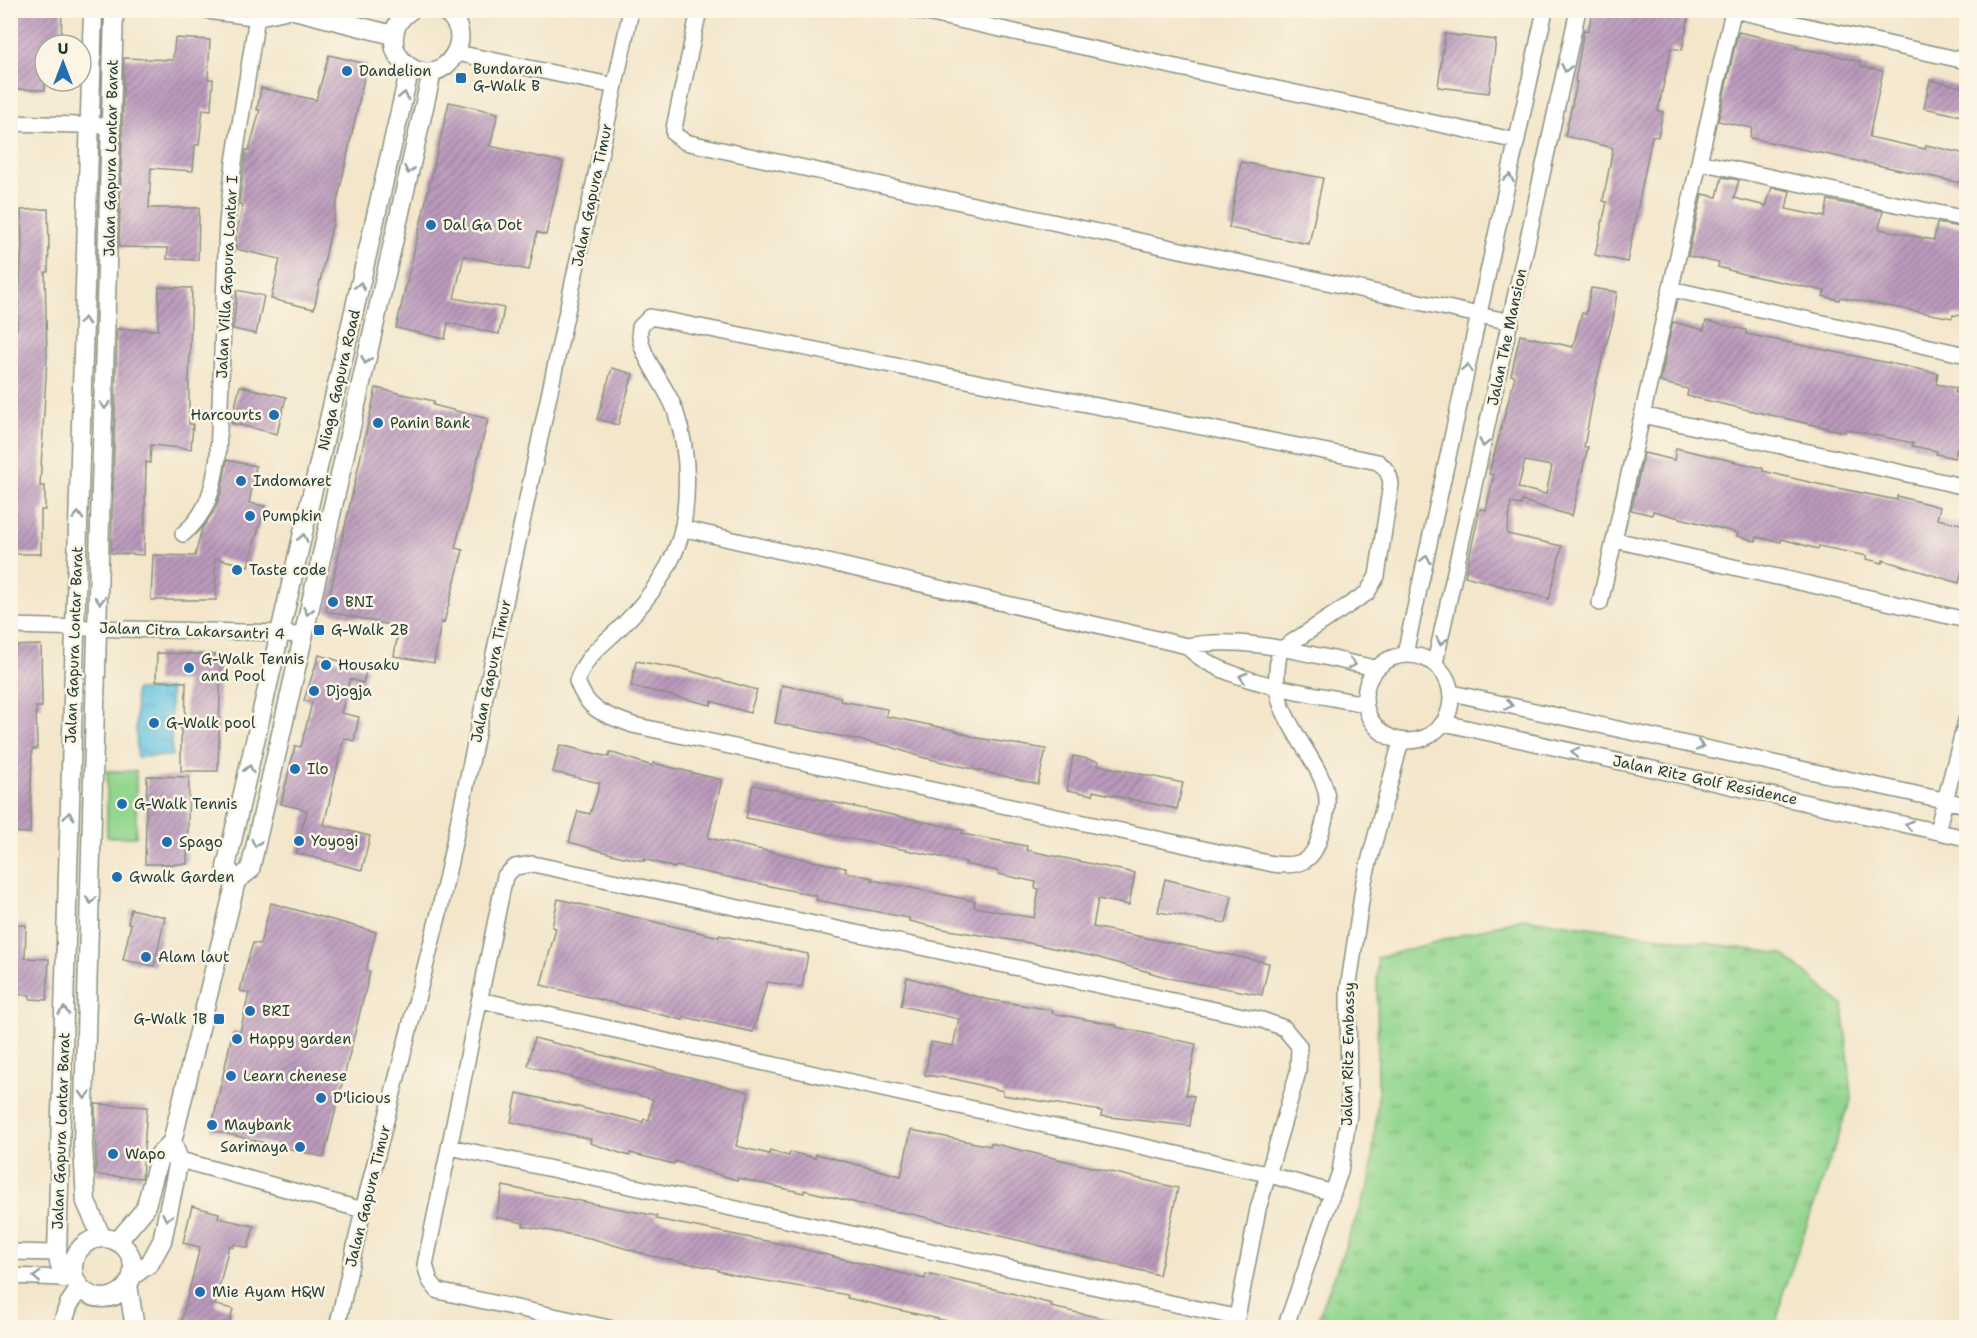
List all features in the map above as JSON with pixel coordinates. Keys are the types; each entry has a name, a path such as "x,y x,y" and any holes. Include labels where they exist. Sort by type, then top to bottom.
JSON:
{"street":[{"name":"Jalan Gapura Lontar Barat","path":"73,1283 57,1253 93,10"},
{"name":"Jalan Gapura Lontar Barat","path":"110,1240 86,1202 83,1145 99,628 114,10"},
{"path":"211,10 258,13 285,10"},
{"path":"294,10 393,35"},
{"path":"411,10 397,24 393,35 397,54 410,68 432,72 451,62 457,53 459,31 445,11"},
{"name":"Jalan Gapura Timur","path":"337,1328 363,1210 439,913 632,10"},
{"path":"699,10 674,128 674,135 685,142 1511,322"},
{"path":"913,10 1517,141"},
{"path":"1405,654 1545,10"},
{"name":"Jalan The Mansion","path":"1436,663 1578,10"},
{"path":"1600,603 1733,11 1966,62"},
{"name":"Jalan Villa Gapura Lontar I","path":"183,534 202,515 213,488 218,457 227,222 234,162 258,13"},
{"path":"457,53 615,86"},
{"name":"Niaga Gapura Road","path":"237,873 281,633 410,68"},
{"name":"Niaga Gapura Road","path":"237,873 302,636 432,72"},
{"path":"10,123 112,126"},
{"path":"1699,162 1966,219"},
{"path":"1671,289 1966,355"},
{"path":"650,317 1378,462 1390,474 1391,484 1377,576 1372,586 1359,599 1281,650 1277,686 1288,725 1316,768 1327,797 1325,820 1318,845 1310,859 1298,864 1274,864 633,725 593,709 583,699 577,681 582,667 594,649 620,628 652,591 666,569 682,528 687,475 684,441 674,408 641,343 640,327 650,317"},
{"path":"1642,416 1966,487"},
{"path":"682,528 1187,646 1219,642 1247,643 1376,668"},
{"path":"1614,540 1966,620"},
{"name":"Jalan Citra Lakarsantri 4","path":"10,626 281,633 302,636"},
{"path":"1187,646 1203,662 1277,686 1365,704"},
{"path":"1405,654 1421,656 1436,663 1447,677 1452,693 1449,714 1444,723 1425,738 1401,741 1377,728 1365,704 1369,679 1376,668 1394,656 1405,654"},
{"path":"1452,693 1966,805"},
{"path":"1937,831 1966,722"},
{"name":"Jalan Ritz Golf Residence","path":"1444,723 1966,838"},
{"name":"Jalan Ritz Embassy","path":"1285,1328 1289,1310 1340,1172 1349,1114 1348,990 1361,903 1401,741"},
{"path":"450,1147 1235,1322 1267,1174 1298,1072 1299,1046 1284,1028 1262,1020 533,864 515,867 506,876 425,1265 430,1281 438,1291 609,1328"},
{"path":"61,1328 69,1304 75,1257 86,1244 110,1240 145,1209 166,1148 237,873"},
{"path":"480,1000 1267,1174 1333,1193"},
{"path":"166,1148 179,1160 363,1210"},
{"path":"10,1276 73,1283 96,1298 114,1296 150,1263 158,1251 179,1160"},
{"path":"110,1240 132,1260 130,1280 135,1328"},
{"path":"10,1252 57,1253"}],"green space":[{"name":"G-Walk Tennis","path":"107,771 136,771 136,837 107,837"},
{"path":"1523,918 1783,954 1843,1005 1852,1097 1782,1296 1777,1327 1315,1327 1370,1181 1378,1097 1377,958"}],"water":[{"name":"G-Walk pool","path":"170,689 172,756 137,757 135,690"}],"building":[{"path":"15,10 62,10 61,33 33,33 33,90 10,89 10,52 14,52"},
{"path":"1593,10 1690,10 1682,50 1671,48 1658,111 1663,112 1658,137 1652,136 1627,262 1595,255 1607,202 1603,201 1613,148 1565,136 1577,82 1575,81 1584,30 1588,31"},
{"path":"1738,32 1797,45 1796,48 1861,62 1860,66 1883,71 1869,137 1925,149 1926,145 1966,154 1966,184 1750,138 1752,128 1718,121"},
{"path":"1445,34 1496,40 1489,93 1438,87"},
{"path":"175,38 210,40 208,79 213,79 211,110 203,109 199,145 195,145 193,171 151,168 149,208 199,208 198,260 167,259 168,248 119,247 124,58 173,60"},
{"path":"329,55 367,64 314,309 271,299 280,259 236,249 236,235 243,205 239,204 246,150 249,150 260,110 257,110 261,88 316,100"},
{"path":"1930,80 1966,88 1966,117 1924,108"},
{"path":"449,102 498,113 490,146 563,162 546,235 537,232 529,270 464,256 454,298 504,308 499,334 448,323 445,339 396,328"},
{"path":"1241,162 1323,178 1309,244 1229,228"},
{"path":"1722,177 1739,180 1734,198 1766,206 1772,187 1790,191 1786,209 1825,217 1828,200 1883,211 1879,229 1934,240 1937,223 1966,228 1966,316 1953,315 1952,318 1840,297 1839,300 1823,296 1825,291 1743,274 1718,267 1719,263 1688,256 1702,194 1717,197"},
{"path":"48,209 48,272 45,272 47,357 40,486 45,486 45,510 41,510 41,554 10,554 13,440 10,440 11,329 17,329 22,244 21,210"},
{"path":"159,287 192,288 189,380 189,424 193,424 191,449 151,445 150,463 146,462 144,555 111,553 117,329 158,330"},
{"path":"1591,288 1617,292 1613,320 1595,387 1584,447 1588,447 1572,516 1522,501 1521,505 1511,503 1507,534 1562,546 1549,599 1465,576 1480,509 1486,510 1494,475 1489,474 1515,376 1511,375 1520,335 1573,347 1582,313 1586,314","holes":["1525,461 1552,466 1546,494 1518,488"]},
{"path":"237,290 264,296 256,334 233,329"},
{"path":"1706,321 1746,330 1746,334 1938,373 1936,384 1956,388 1955,393 1966,395 1966,450 1957,448 1955,458 1936,454 1937,451 1912,446 1913,443 1846,429 1845,432 1687,396 1688,389 1660,382 1673,322 1704,330"},
{"path":"612,368 633,374 618,425 597,419"},
{"path":"240,386 286,397 277,434 231,423"},
{"path":"376,388 434,401 433,405 488,419 455,548 463,550 444,623 441,622 434,663 394,656 399,627 326,611"},
{"path":"1676,448 1763,468 1763,471 1813,483 1897,500 1897,496 1940,507 1937,519 1966,525 1966,553 1959,583 1883,560 1883,563 1866,559 1867,556 1819,546 1818,549 1782,539 1781,542 1757,537 1756,541 1737,536 1738,533 1653,511 1652,515 1631,510 1644,453 1674,460"},
{"path":"227,460 256,466 249,503 265,506 248,566 215,558 216,600 151,600 153,555 195,556 202,528 213,513 221,493"},
{"path":"41,645 42,707 36,707 37,749 32,749 30,833 10,832 10,646"},
{"path":"157,653 221,655 218,771 181,771 181,724 185,724 186,682 156,681"},
{"path":"319,655 367,669 363,683 350,679 341,713 359,717 354,741 344,738 324,825 370,836 362,870 296,853 307,810 281,804 295,746 301,747 312,702 304,700"},
{"path":"636,661 687,670 757,690 750,713 711,701 711,705 631,686"},
{"path":"782,685 841,697 840,701 887,709 886,716 953,730 977,738 1046,749 1038,784 921,757 888,746 775,723"},
{"path":"560,745 609,757 610,752 652,766 653,763 722,780 708,838 846,868 845,872 873,878 872,880 975,901 974,907 1034,918 1039,889 1035,888 1036,882 998,874 998,871 965,864 966,862 746,818 753,785 963,830 962,834 1027,846 1026,850 1135,873 1129,905 1098,899 1093,927 1269,963 1262,995 1173,979 1096,957 1029,943 943,929 909,921 909,918 816,900 817,896 676,866 675,868 644,859 644,861 619,856 569,842 578,811 590,814 600,783 553,772"},
{"path":"1073,756 1099,761 1098,765 1183,783 1177,809 1093,791 1093,795 1067,790"},
{"path":"147,776 189,777 187,864 145,864"},
{"path":"1165,879 1232,896 1226,923 1158,912"},
{"path":"558,899 719,937 719,935 808,954 802,987 767,982 753,1032 684,1017 683,1020 541,985 556,928 552,927"},
{"path":"271,903 376,932 366,971 370,972 324,1157 211,1130 233,1030 240,1032 249,993 240,991 246,966 253,943 260,944"},
{"path":"131,909 165,917 154,966 123,960 131,924 128,923"},
{"path":"10,925 26,925 25,958 49,959 47,1000 30,999 30,995 10,994"},
{"path":"907,977 985,999 1053,1010 1052,1013 1196,1044 1186,1095 1194,1096 1190,1126 1101,1116 1102,1111 1003,1095 1003,1091 955,1079 925,1075 931,1042 953,1046 959,1019 901,1006"},
{"path":"534,1038 749,1092 736,1146 769,1154 770,1151 789,1156 790,1152 815,1158 816,1154 901,1176 911,1130 990,1146 991,1143 1178,1188 1159,1275 912,1214 885,1210 804,1190 804,1193 738,1178 737,1180 674,1161 674,1164 630,1153 629,1156 590,1143 591,1139 511,1122 517,1093 643,1122 644,1119 649,1120 653,1099 528,1066"},
{"path":"95,1104 147,1107 142,1178 96,1175"},
{"path":"503,1186 657,1216 656,1219 786,1245 925,1279 926,1274 1007,1292 1052,1304 1051,1307 1115,1321 1114,1328 965,1328 965,1325 847,1298 848,1295 743,1277 718,1271 718,1269 651,1256 590,1238 523,1226 524,1223 496,1217"},
{"path":"192,1206 219,1213 218,1218 254,1226 248,1248 234,1244 233,1247 229,1246 215,1305 233,1309 228,1328 202,1328 181,1323 200,1247 183,1243"}],"place":[{"name":"Dandelion","path":"347,71"},
{"name":"Bundaran G-Walk B","path":"461,78"},
{"name":"Dal Ga Dot","path":"431,225"},
{"name":"Harcourts","path":"274,415"},
{"name":"Panin Bank","path":"378,423"},
{"name":"Indomaret","path":"241,481"},
{"name":"Pumpkin","path":"250,516"},
{"name":"Taste code","path":"237,570"},
{"name":"BNI","path":"333,602"},
{"name":"G-Walk 2B","path":"319,630"},
{"name":"Housaku","path":"326,665"},
{"name":"G-Walk Tennis and Pool","path":"189,668"},
{"name":"Djogja","path":"314,691"},
{"name":"G-Walk pool","path":"154,723"},
{"name":"Ilo","path":"295,769"},
{"name":"G-Walk Tennis","path":"122,804"},
{"name":"Yoyogi","path":"299,841"},
{"name":"Spago","path":"167,842"},
{"name":"Gwalk Garden","path":"117,877"},
{"name":"Alam laut","path":"146,957"},
{"name":"BRI","path":"250,1011"},
{"name":"G-Walk 1B","path":"219,1019"},
{"name":"Happy garden","path":"237,1039"},
{"name":"Learn chenese","path":"231,1076"},
{"name":"D'licious","path":"321,1098"},
{"name":"Maybank","path":"212,1125"},
{"name":"Sarimaya","path":"300,1147"},
{"name":"Wapo","path":"113,1154"},
{"name":"Mie Ayam H&W","path":"200,1292"}]}
